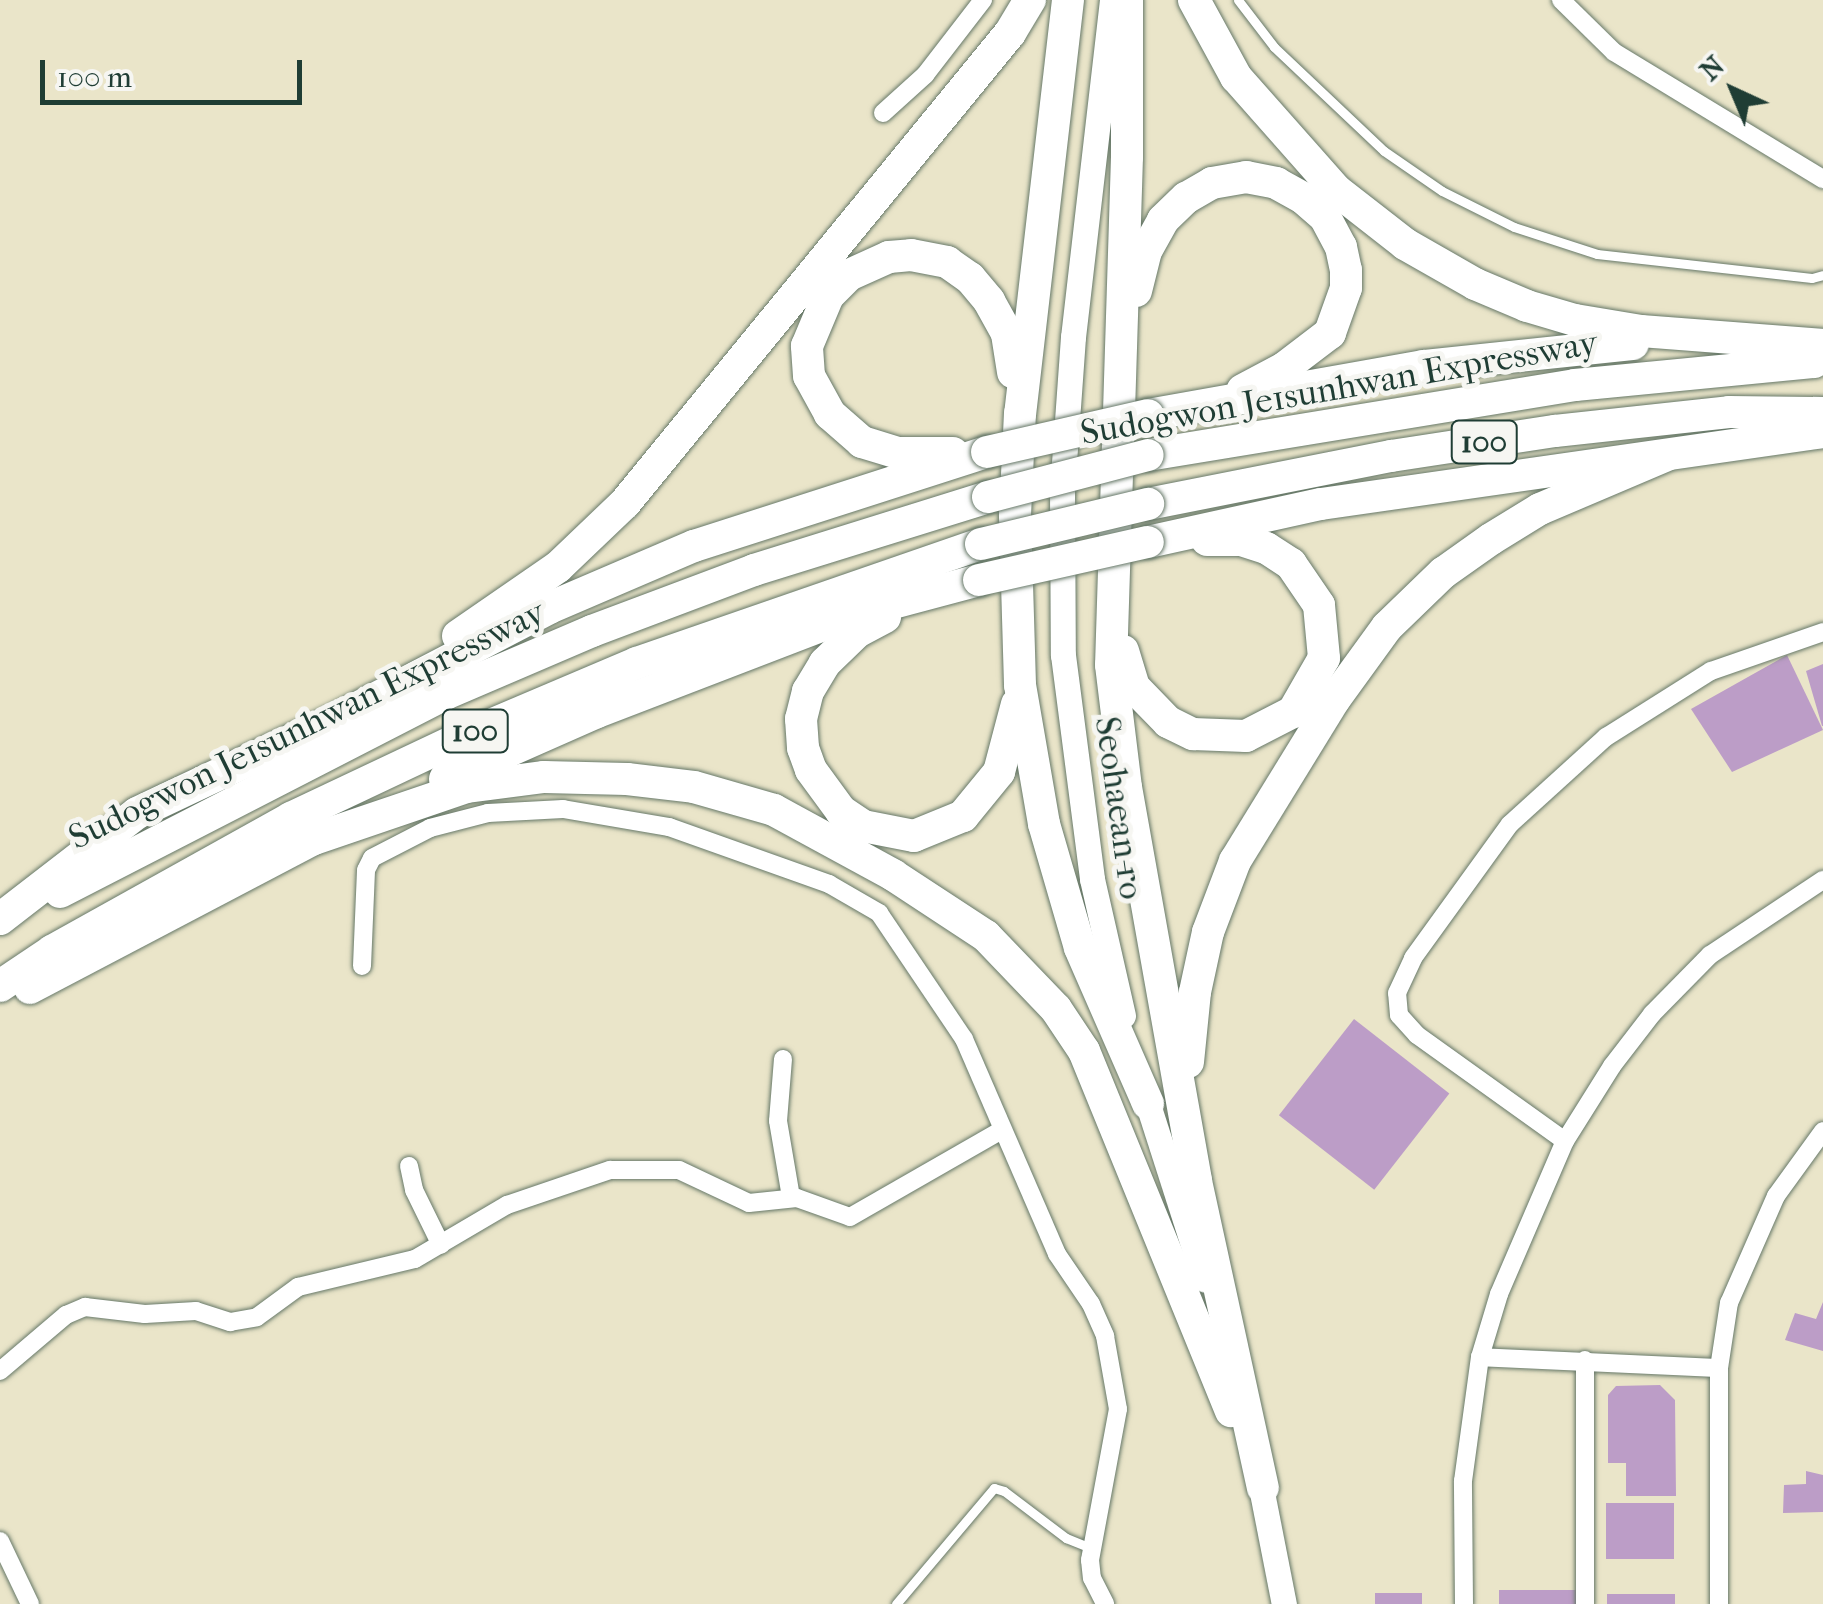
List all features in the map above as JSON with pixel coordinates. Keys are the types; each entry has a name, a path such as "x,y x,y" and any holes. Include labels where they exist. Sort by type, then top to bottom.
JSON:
{"highway":[{"path":"340,717 558,568 625,503 1010,34 1030,0"},
{"path":"1068,0 1020,413 1016,516 1020,685 1044,824 1080,948 1148,1104"},
{"path":"1127,0 1121,374 1110,665 1126,788 1196,1181 1263,1488"},
{"path":"1194,0 1236,77 1270,120 1336,190 1406,244 1476,284 1526,306 1574,320 1758,342"},
{"path":"1121,374 1138,280 1146,251 1163,220 1186,198 1212,184 1246,177 1276,182 1324,217 1341,247 1346,288 1330,333 1284,368 1225,400"},
{"path":"988,452 898,454 862,442 830,414 810,376 806,346 828,296 849,275 888,257 911,255 948,262 970,278 989,301 1007,334 1020,413"},
{"path":"0,921 137,814 340,717 549,608 694,546 988,452 1148,414 1424,366 1605,344 1823,344"},
{"name":"Sudogwon Je1sunhwan Expressway","path":"0,921 445,694 592,631 754,570 988,497 1148,456 1575,385 1823,361"},
{"name":"100","path":"0,986 52,951 292,818 460,738 637,663 982,544 1148,504 1391,456 1556,431 1729,412 1823,414"},
{"path":"0,1004 305,842 666,685 852,614 967,583 1320,504 1823,432"},
{"path":"1196,1181 1187,1050 1208,932 1235,861 1334,700 1387,627 1459,562 1540,509 1667,455"},
{"path":"1110,593 1134,687 1168,722 1192,734 1220,739 1246,736 1293,712 1324,658 1319,605 1291,564 1266,548 1240,540 1148,542"},
{"path":"967,583 857,632 825,663 808,691 800,720 803,748 822,790 840,811 864,826 914,836 937,830 963,816 999,772 1015,721 1020,685"},
{"path":"305,842 467,787 544,776 627,779 694,787 774,810 838,842 952,913 986,936 1022,970 1084,1051 1263,1488"}],"main road":[{"name":"Seohaean-ro","path":"1112,0 1071,356 1062,491 1063,655 1092,879 1114,984 1205,1281 1263,1488 1284,1604"}],"street":[{"path":"883,114 924,75 983,0"},
{"path":"1561,0 1614,52 1823,178"},
{"path":"1565,1141 1417,1035 1399,1014 1396,993 1413,958 1510,824 1606,737 1711,671 1823,632"},
{"path":"362,966 366,870 372,858 430,828 488,813 563,809 669,827 829,884 879,913 964,1039 1057,1254 1098,1319 1114,1368 1117,1424 1091,1549 1092,1578 1105,1604"},
{"path":"1464,1604 1462,1482 1480,1357 1498,1294 1565,1141 1652,1014 1710,955 1823,880"},
{"path":"783,1059 778,1122 791,1197"},
{"path":"0,1370 66,1315 85,1306 145,1314 196,1312 240,1321 258,1318 298,1287 392,1266 441,1244 520,1199 610,1170 679,1170 748,1203 791,1197 836,1214 856,1215 1002,1130"},
{"path":"1720,1604 1718,1368 1729,1303 1748,1252 1776,1196 1823,1131"},
{"path":"409,1166 414,1190 441,1244"},
{"path":"1480,1357 1718,1368"},
{"path":"1584,1604 1585,1360"},
{"path":"0,1540 30,1604"}],"lane":[{"path":"1238,0 1274,47 1384,151 1442,190 1514,227 1597,254 1812,278 1823,275"},
{"path":"896,1604 994,1488 1004,1491 1066,1538 1091,1549"}],"building":[{"path":"1787,655 1823,730 1732,772 1691,709"},
{"path":"1823,664 1823,726 1822,726 1806,671"},
{"path":"1354,1019 1449,1093 1374,1190 1279,1115"},
{"path":"1823,1302 1823,1351 1785,1340 1795,1313 1816,1319"},
{"path":"1660,1385 1675,1400 1676,1496 1626,1496 1626,1463 1608,1463 1608,1395 1616,1386"},
{"path":"1806,1471 1823,1475 1823,1512 1783,1513 1784,1485 1806,1484"},
{"path":"1606,1503 1674,1503 1674,1559 1606,1559"},
{"path":"1499,1590 1577,1590 1577,1604 1499,1604"},
{"path":"1375,1593 1422,1593 1422,1604 1375,1604"},
{"path":"1607,1594 1675,1594 1675,1604 1607,1604"}]}
